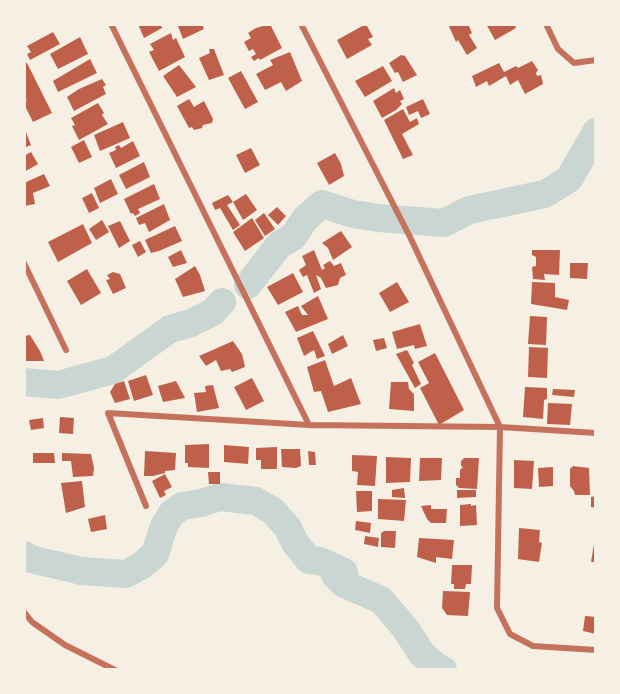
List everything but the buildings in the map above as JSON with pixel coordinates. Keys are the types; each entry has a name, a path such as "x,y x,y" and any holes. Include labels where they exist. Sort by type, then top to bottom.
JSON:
{"street":[{"path":"111,24 309,425"},
{"path":"301,24 410,237 500,427 497,608 510,634 533,646 596,650"},
{"path":"546,24 558,49 574,63 596,60"},
{"path":"24,263 66,350"},
{"path":"146,506 108,413 309,425 500,427 596,433"},
{"path":"24,612 32,622 65,645 115,670"}],"waterway":[{"path":"248,285 279,245 293,237 305,219 322,204 353,214 444,223 469,210 545,194 569,179 596,132"},
{"path":"24,382 58,385 113,370 170,329 191,323 213,312 222,302"},
{"path":"24,555 31,559 81,571 126,574 141,566 155,554 164,526 172,513 182,506 220,497 256,501 273,511 288,528 295,543 309,560 320,561 344,572 335,575 344,584 381,600 405,628 422,654 443,670"}]}
